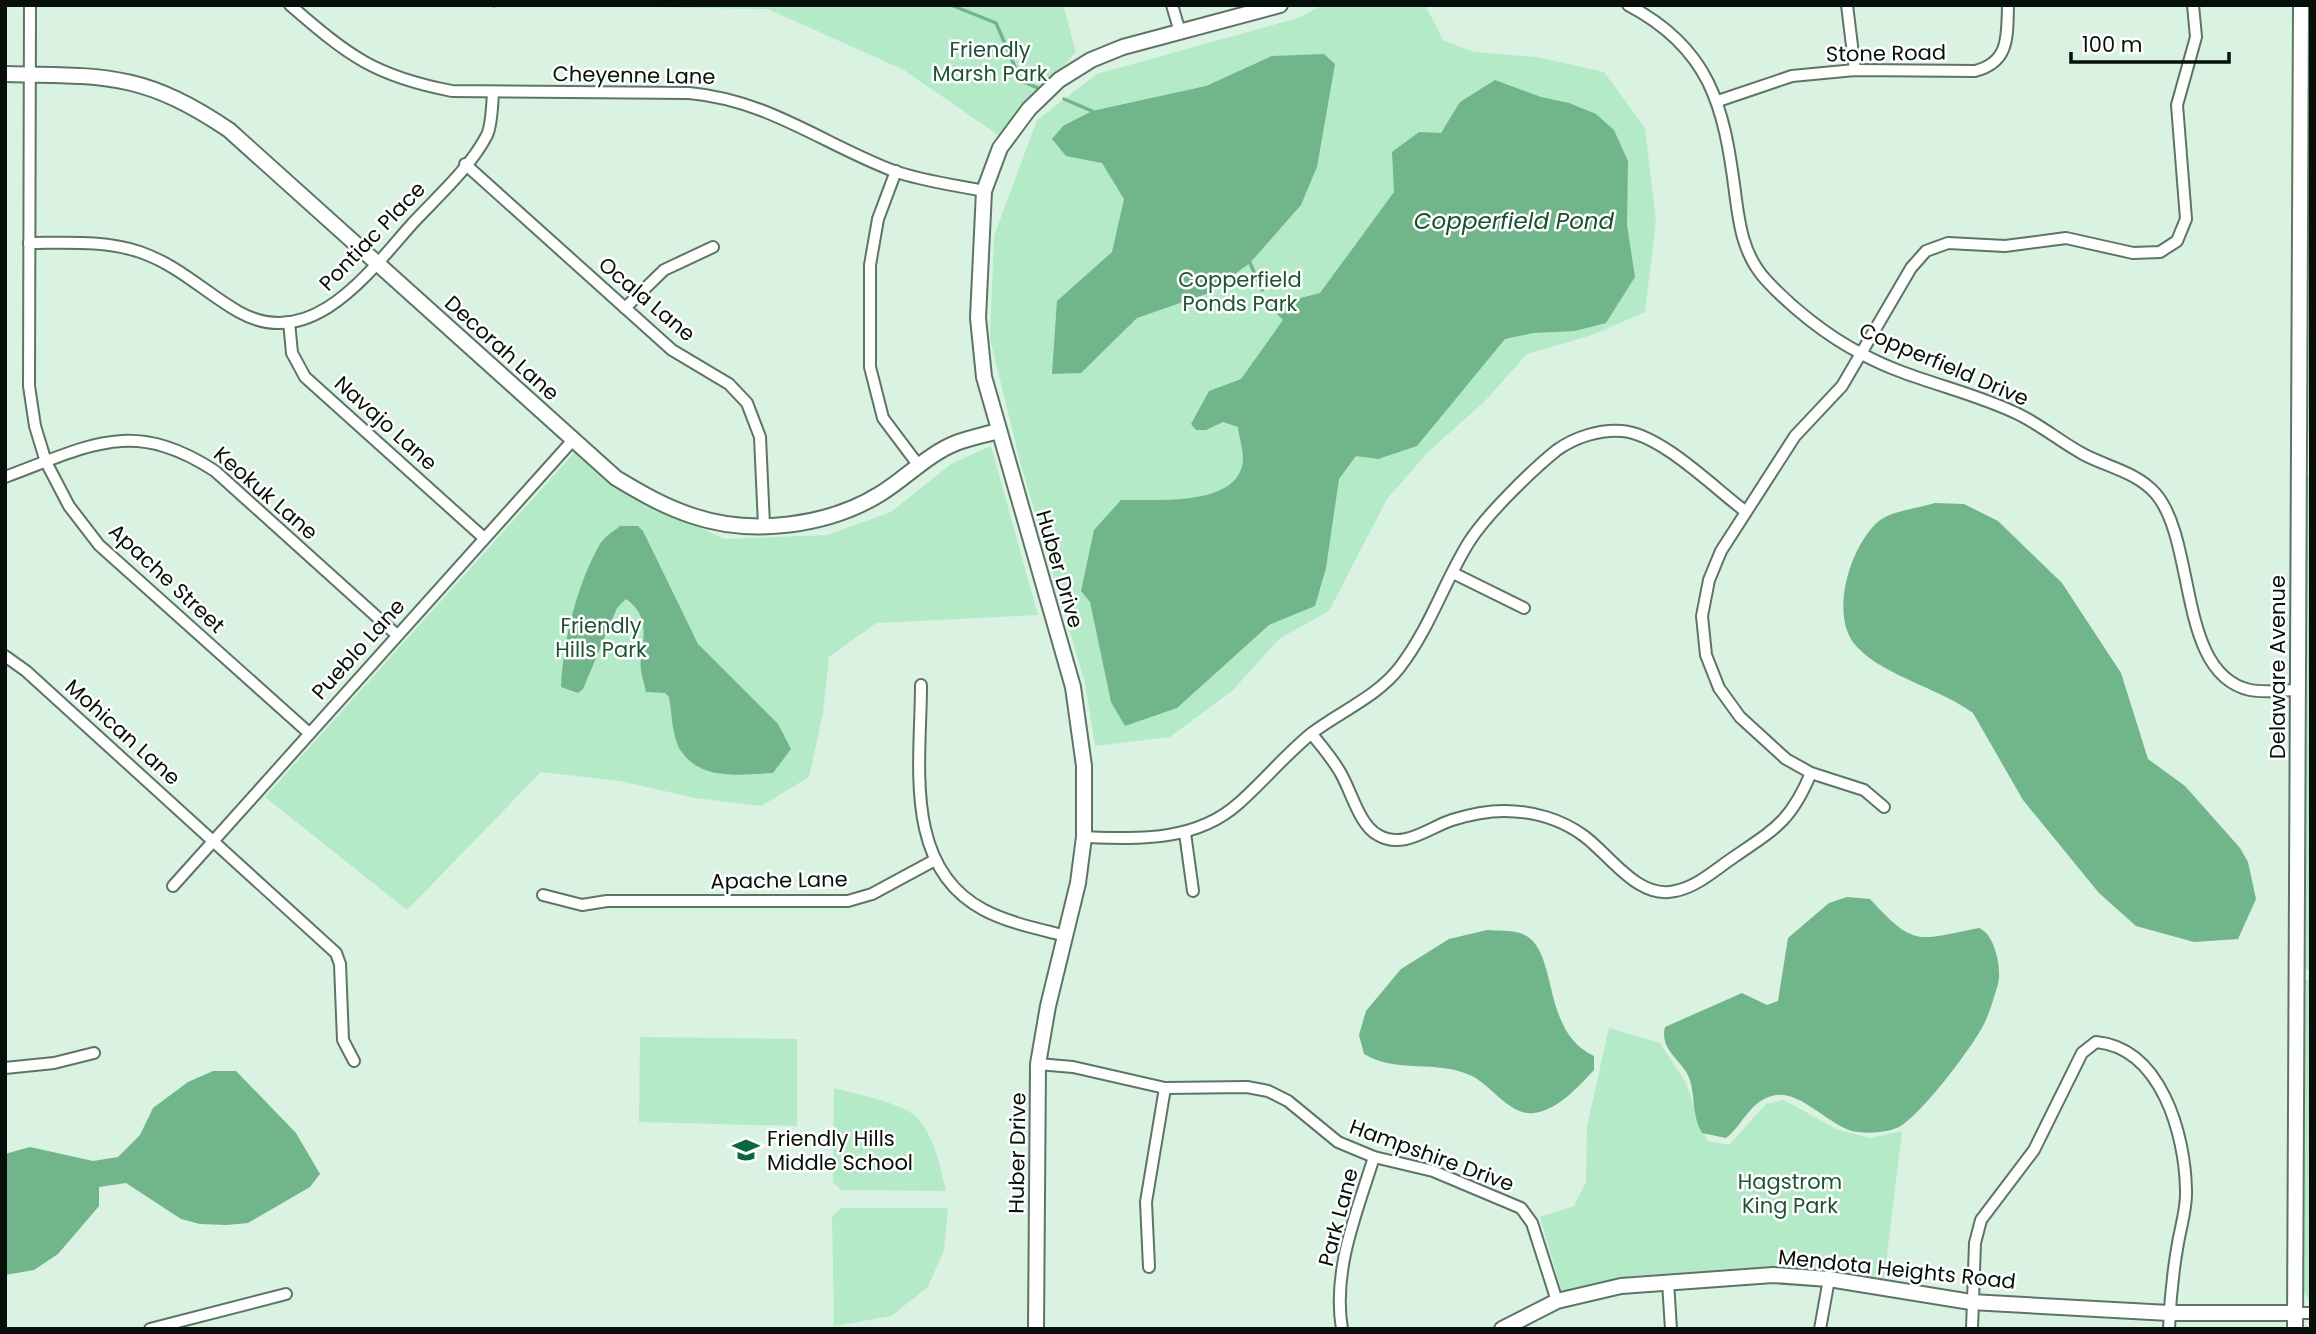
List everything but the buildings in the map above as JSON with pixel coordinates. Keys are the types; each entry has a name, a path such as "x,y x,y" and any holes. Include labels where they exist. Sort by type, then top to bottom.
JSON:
{"street":[{"name":"Apache Street","path":"30,5 29,386 35,426 46,462 69,506 99,545 309,733"},
{"name":"Cheyenne Lane","path":"290,5 343,51 376,70 415,84 452,91 493,93 689,93 724,96 765,109 896,171 984,191"},
{"path":"1172,5 1180,33"},
{"name":"Huber Drive","path":"1036,1329 1038,1064 1048,1006 1078,883 1084,837 1084,766 1073,687 998,431 985,377 978,318 984,191 1000,148 1029,109 1059,80 1091,60 1123,47 1280,5"},
{"name":"Copperfield Drive","path":"1628,5 1655,19 1692,55 1718,101 1727,135 1740,229 1750,259 1766,280 1819,327 1863,355 2019,415 2085,455 2133,475 2156,494 2173,524 2192,611 2215,669 2227,681 2251,690 2298,690"},
{"path":"1847,5 1855,70"},
{"name":"Stone Road","path":"1718,101 1791,76 1855,70 1975,71 1988,68 2000,59 2007,46 2008,5"},
{"path":"1884,807 1864,790 1811,774 1786,759 1740,717 1719,688 1706,655 1702,616 1709,580 1721,551 1745,511 1795,436 1842,386 1863,355 1911,268 1926,251 1948,243 2005,246 2066,239 2133,253 2160,252 2177,242 2186,219 2178,105 2196,37 2193,5"},
{"name":"Delaware Avenue","path":"2295,1329 2298,690 2305,452 2301,5"},
{"name":"Decorah Lane","path":"5,74 86,74 120,78 191,104 229,130 616,478 652,500 695,517 740,525 786,525 835,514 878,495 955,443 998,431"},
{"name":"Pontiac Place","path":"29,243 99,244 138,251 181,270 240,313 264,321 289,322 312,317 333,306 377,264 466,164 488,133 493,93"},
{"name":"Ocala Lane","path":"466,164 672,349 729,384 747,403 760,437 764,525"},
{"path":"896,171 878,219 870,265 870,368 883,418 919,466"},
{"path":"625,308 663,271 713,247"},
{"name":"Navajo Lane","path":"289,322 292,353 305,377 484,538"},
{"path":"1084,837 1143,840 1185,832 1211,822 1237,806 1312,734 1371,695 1398,669 1420,639 1470,540 1493,512 1558,449 1594,433 1623,431 1651,440 1745,511"},
{"name":"Keokuk Lane","path":"5,477 90,445 119,440 154,441 187,452 215,471 397,635"},
{"name":"Pueblo Lane","path":"173,886 573,440"},
{"path":"1453,573 1524,607"},
{"name":"Mohican Lane","path":"5,656 26,671 336,953 340,964 343,1040 354,1061"},
{"path":"921,685 920,811 934,860 955,887 982,909 1066,936"},
{"path":"1312,734 1339,770 1364,820 1374,833 1386,839 1408,839 1450,820 1477,813 1531,813 1558,821 1583,834 1643,887 1657,892 1674,892 1691,886 1782,825 1799,803 1811,774"},
{"path":"1185,832 1193,891"},
{"name":"Apache Lane","path":"543,895 582,905 607,901 848,901 872,894 934,860"},
{"path":"1972,1329 1975,1243 1981,1220 2034,1150 2082,1054 2096,1042 2113,1044 2147,1068 2160,1088 2181,1140 2187,1192 2169,1329"},
{"path":"5,1068 54,1063 94,1053"},
{"name":"Hampshire Drive","path":"1038,1064 1073,1067 1165,1088 1247,1087 1268,1091 1288,1101 1338,1142 1374,1157 1433,1171 1521,1208 1532,1223 1557,1301"},
{"path":"1149,1267 1146,1202 1165,1088"},
{"name":"Park Lane","path":"1342,1329 1340,1280 1347,1242 1374,1157"},
{"name":"Mendota Heights Road","path":"1503,1329 1557,1301 1621,1286 1773,1275 1829,1279 1971,1302 2169,1313 2295,1313"},
{"path":"1820,1329 1829,1279"},
{"path":"1668,1282 1671,1329"},
{"path":"150,1329 286,1294"},
{"path":"2295,1313 2311,1313"}],"green space":[{"name":"Friendly Marsh Park","path":"521,5 1063,5 1076,52 1001,137 904,70 768,9"},
{"name":"Copperfield Ponds Park","path":"1323,5 1425,5 1443,40 1474,52 1537,57 1604,72 1645,128 1656,221 1645,312 1592,335 1527,354 1485,401 1428,452 1387,499 1329,611 1280,638 1233,690 1170,737 1095,746 1085,683 1021,465 990,339 994,236 1037,120 1097,74 1298,18"},
{"path":"2311,84 2311,439 2306,426 2308,85"},
{"name":"Friendly Hills Park","path":"991,446 1038,615 876,623 829,657 823,713 809,777 761,806 695,798 620,781 541,772 407,910 265,797 575,452 619,488 724,539 827,535 891,512 951,464"},
{"path":"2311,471 2311,970 2304,968 2306,482"},
{"path":"2311,979 2311,1304 2302,1289 2304,981"},
{"name":"Hagstrom King Park","path":"1609,1028 1660,1043 1685,1081 1707,1141 1729,1145 1766,1104 1784,1100 1838,1130 1870,1138 1902,1131 1884,1280 1777,1269 1632,1276 1562,1292 1540,1217 1574,1206 1586,1182 1587,1126"},
{"path":"640,1037 797,1039 797,1126 639,1122"},
{"path":"834,1088 888,1103 915,1116 932,1141 946,1191 841,1190 833,1182"},
{"path":"842,1208 948,1208 944,1250 928,1287 891,1316 834,1326 832,1216"}],"water":[{"path":"1324,54 1335,64 1317,167 1301,205 1250,263 1209,293 1137,318 1081,373 1052,374 1057,301 1112,252 1124,199 1102,163 1066,156 1052,139 1063,126 1092,111 1206,86 1272,56"},
{"name":"Copperfield Pond","path":"1495,80 1596,114 1614,130 1628,161 1627,225 1635,277 1606,323 1575,331 1533,333 1505,339 1417,446 1378,459 1356,456 1339,479 1326,568 1315,606 1269,625 1177,708 1125,726 1111,702 1090,602 1081,591 1094,530 1121,500 1194,498 1228,486 1239,475 1243,459 1238,427 1223,422 1206,430 1196,430 1191,424 1209,391 1241,379 1283,320 1269,306 1320,293 1394,192 1392,152 1419,132 1441,133 1460,102"},
{"path":"1935,503 1964,504 1998,521 2062,583 2121,673 2148,759 2185,786 2240,848 2248,862 2256,899 2238,939 2194,942 2136,926 2099,893 2023,800 1973,713 1882,666 1857,647 1848,634 1844,618 1844,600 1846,582 1859,547 1869,532 1884,518"},
{"path":"620,526 638,526 643,531 698,644 778,724 791,749 773,773 736,775 711,772 690,761 681,751 674,732 669,697 665,693 646,692 641,667 642,619 626,599 617,608 583,689 578,693 561,687 568,632 584,577 602,541"},
{"path":"1847,897 1870,899 1897,926 1918,936 1929,937 1979,928 1985,932 1996,953 1999,978 1990,1009 1978,1035 1958,1064 1920,1109 1894,1129 1876,1132 1852,1131 1802,1102 1782,1095 1772,1096 1758,1103 1726,1138 1702,1133 1690,1080 1665,1043 1665,1027 1742,993 1767,1005 1778,1001 1788,938 1829,903"},
{"path":"1487,930 1516,932 1533,941 1541,954 1565,1028 1576,1044 1594,1056 1594,1070 1582,1083 1543,1111 1525,1113 1517,1110 1472,1076 1459,1071 1389,1063 1364,1054 1359,1035 1366,1011 1401,969 1449,939"},
{"path":"213,1071 236,1071 296,1133 320,1174 310,1187 248,1223 227,1225 200,1224 181,1219 126,1183 99,1187 99,1206 58,1254 34,1270 5,1275 5,1154 30,1147 93,1161 118,1157 140,1135 153,1108 188,1082"}],"waterway":[{"path":"951,5 996,23 1021,81 1038,88"},
{"path":"1064,99 1092,111"},
{"path":"1250,263 1262,290"},
{"path":"1266,300 1269,306"}],"place":[{"name":"Friendly Hills Middle School","path":"746,1150"}]}
